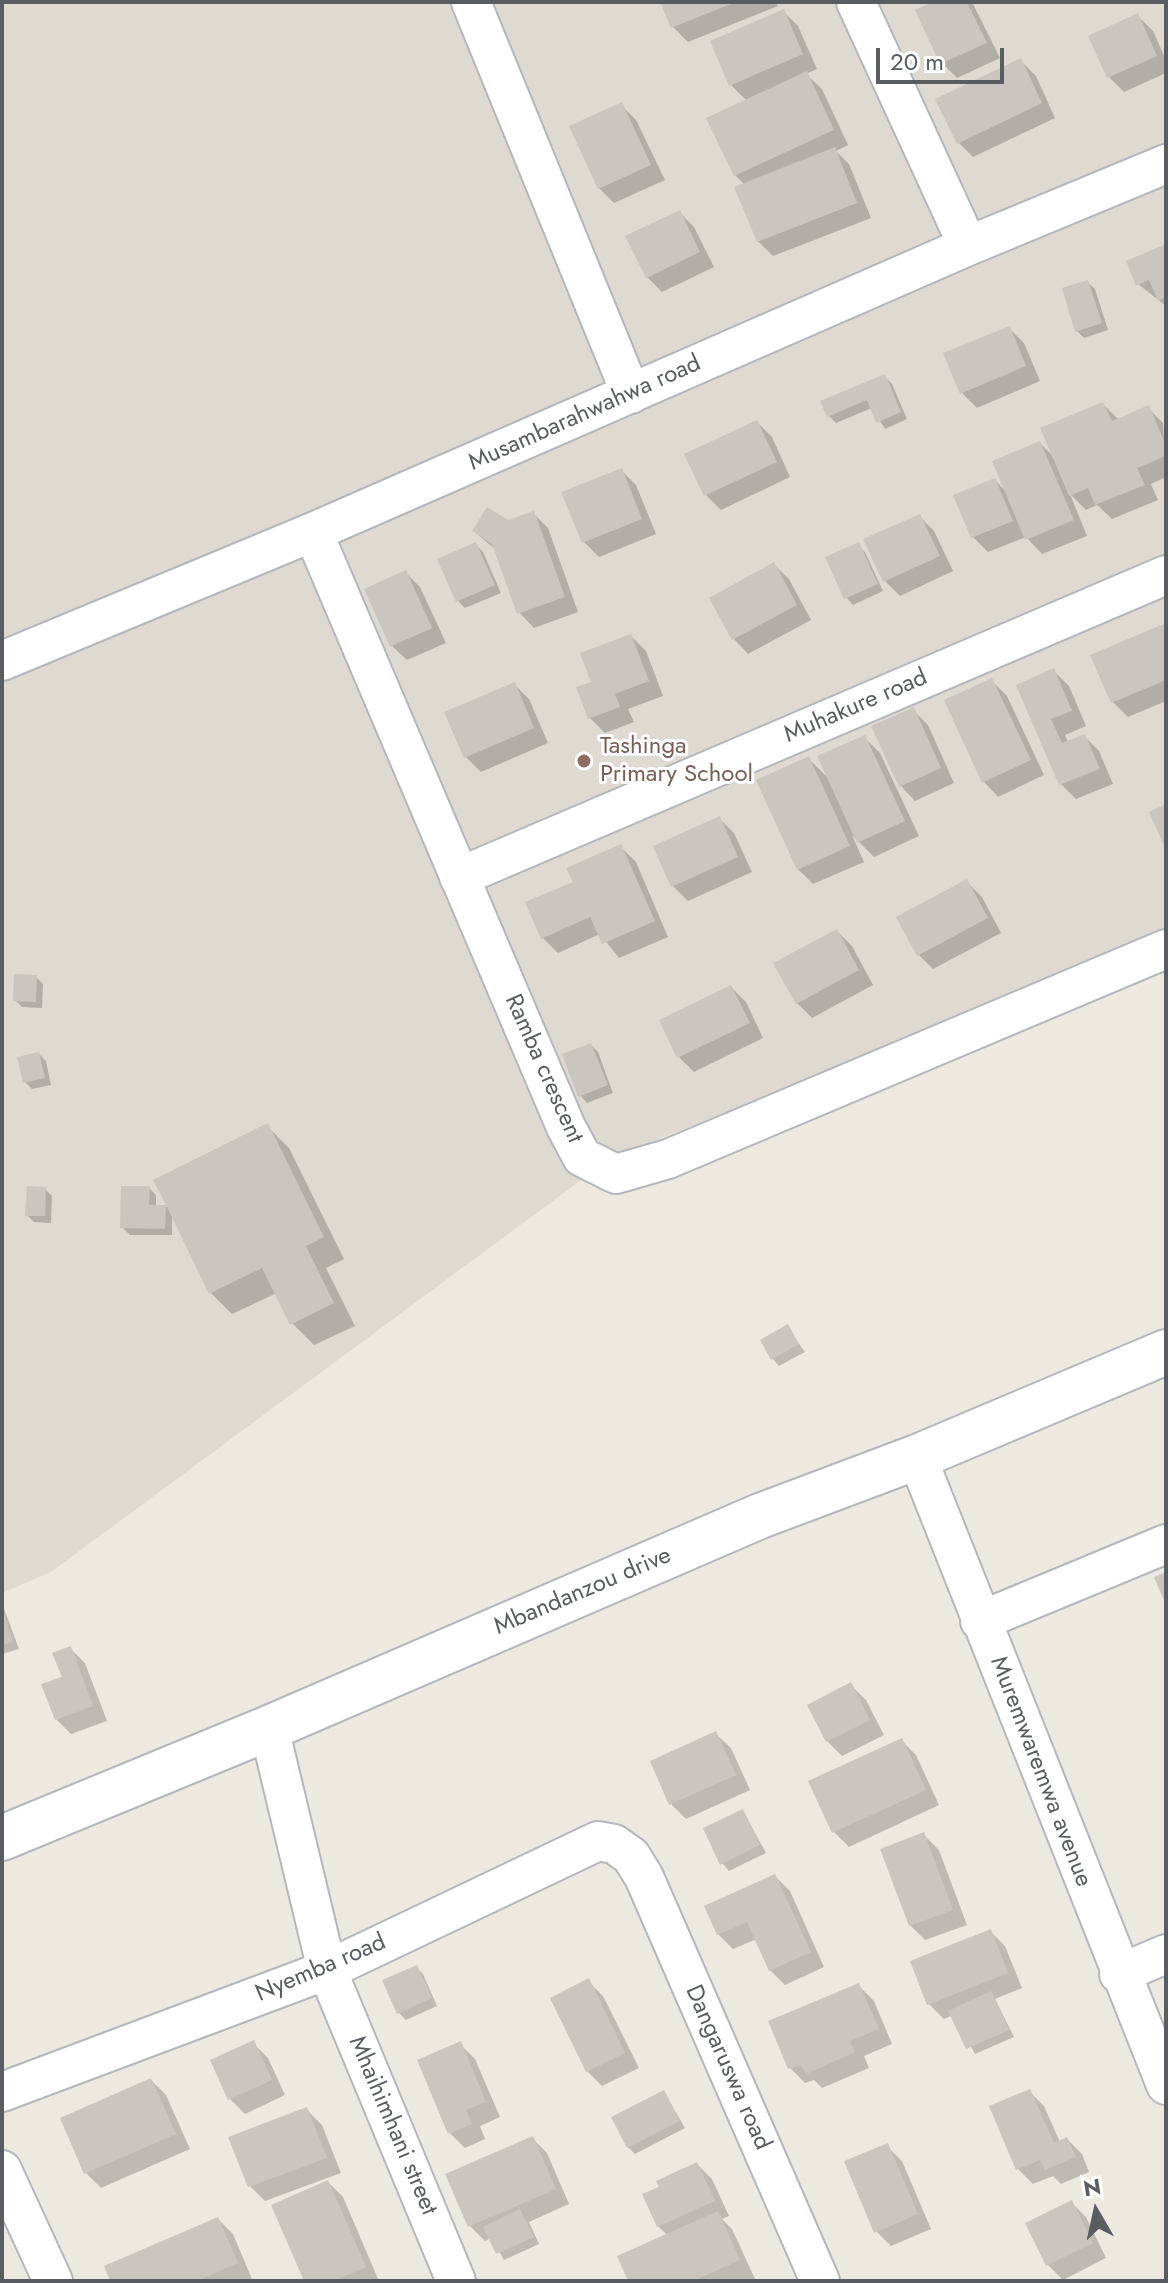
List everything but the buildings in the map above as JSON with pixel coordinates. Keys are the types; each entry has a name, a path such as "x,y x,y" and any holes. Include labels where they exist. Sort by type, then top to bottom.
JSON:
{"street":[{"path":"471,2 631,394"},
{"path":"856,2 968,246"},
{"name":"Musambarahwahwa road","path":"2,661 313,532 968,246 1166,164"},
{"name":"Ramba crescent","path":"313,532 566,1127 582,1157 616,1174 668,1159 1166,949"},
{"name":"Muhakure road","path":"459,877 1166,575"},
{"name":"Mbandanzou drive","path":"2,1838 269,1728 760,1516 917,1457 1166,1352"},
{"name":"Muremwaremwa avenue","path":"917,1457 1119,1974 1166,2085"},
{"path":"980,1621 1166,1544"},
{"name":"Mhaihimhani street","path":"269,1728 327,1970 456,2281"},
{"name":"Nyemba road","path":"2,2092 327,1970 598,1841 614,1844 631,1856"},
{"name":"Dangaruswa road","path":"631,1856 644,1877 820,2281"},
{"path":"1119,1974 1166,1954"},
{"path":"2,2170 53,2281"}],"shaded area":[{"name":"Tashinga Primary School","path":"2,2 1166,2 1166,936 611,1158 51,1572 2,1593"}],"place":[{"name":"Tashinga Primary School","path":"584,761"}]}
